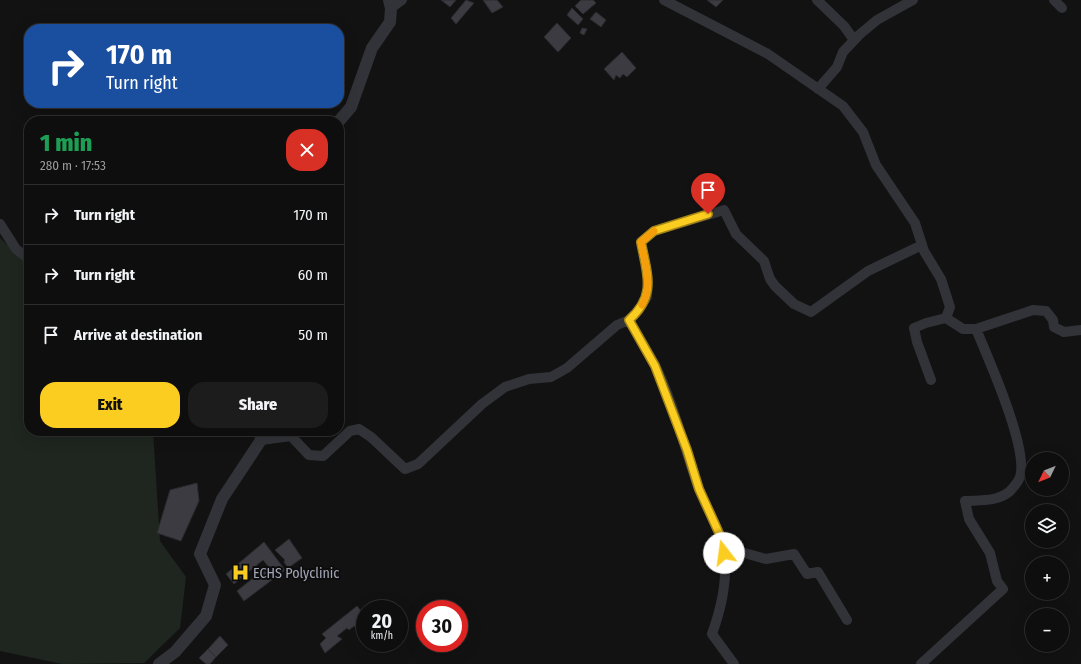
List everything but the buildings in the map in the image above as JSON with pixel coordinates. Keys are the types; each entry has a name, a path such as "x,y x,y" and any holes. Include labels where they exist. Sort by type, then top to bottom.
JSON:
{"street":[{"path":"343,116 351,107 372,48 390,22 390,4 402,0"},
{"path":"664,0 768,54 843,106 863,132 876,165 915,223 922,245 941,279 950,307 946,318"},
{"path":"817,0 844,26 854,40"},
{"path":"818,89 837,67 843,52 854,40 877,20 913,0"},
{"path":"1054,0 1062,8"},
{"path":"158,664 175,652 206,616 215,585 200,554 222,499 261,436 291,436 309,455 323,456 350,431 359,429 371,437 405,469 418,464 482,404 505,387 529,379 551,377 567,368 617,325 629,320 638,311 647,297 648,279 641,242 654,231 724,210 736,234 764,261 770,279 775,286 794,304 812,312 868,271 922,245"},
{"path":"0,224 16,249 24,255"},
{"path":"931,380 917,342 914,328 926,323 946,318 963,329 976,329 1033,310 1046,311 1053,320 1054,327 1064,332 1081,330"},
{"path":"629,320 655,366 687,450 699,489 719,533 724,553 726,571 720,612 712,634 734,664"},
{"path":"921,664 1003,589 997,581 990,553 969,519 965,502 997,499 1010,491 1020,478 1021,462 1014,431 997,378 976,329"},
{"path":"724,553 741,552 766,559 794,554 807,574 818,572 847,620"}],"shaded area":[{"path":"0,238 24,260 24,436 153,436 160,541 186,577 180,628 144,663 62,664 0,651"}],"slow traffic":[{"path":"642,305 647,297 648,279 641,242 654,231"}],"place":[{"name":"ECHS Polyclinic","path":"240,573"}],"route":[{"path":"708,214 654,231 641,242 648,279 647,297 638,311 629,320 655,366 687,450 699,489 719,533 724,553"}]}
